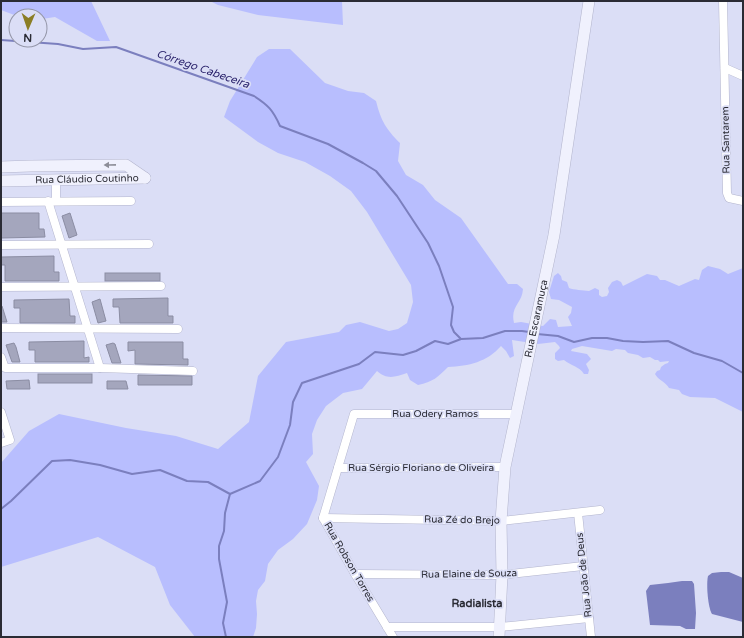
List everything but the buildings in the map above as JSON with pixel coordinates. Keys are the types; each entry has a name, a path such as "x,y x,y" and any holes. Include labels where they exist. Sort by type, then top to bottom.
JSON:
{"street":[{"name":"Rua Escaramuça","path":"500,632 502,575 501,522 505,467 554,235 589,1"},
{"path":"723,1 725,68 743,76"},
{"name":"Rua Santarem","path":"725,68 727,193 729,198 743,201"},
{"name":"Rua Cláudio Coutinho","path":"1,167 126,165 145,178 1,181"},
{"path":"30,166 30,180"},
{"path":"56,180 52,201 61,244 100,368"},
{"path":"1,202 131,201"},
{"path":"1,245 149,244"},
{"path":"1,287 161,286"},
{"path":"1,328 178,329"},
{"path":"1,358 5,368 100,368 193,372"},
{"path":"1,412 10,440 1,443"},
{"name":"Rua Odery Ramos","path":"354,414 517,414"},
{"name":"Rua Robson Torres","path":"354,414 323,518 393,637"},
{"name":"Rua Sérgio Floriano de Oliveira","path":"338,468 505,467"},
{"name":"Rua Zé do Brejo","path":"323,518 501,522 600,510"},
{"name":"Rua João de Deus","path":"578,513 591,637"},
{"name":"Rua Elaine de Souza","path":"355,574 502,575 583,566"},
{"path":"387,627 500,632 589,618"}],"shaded area":[{"path":"1,1 91,1 110,41 97,41 55,17 48,18 48,8 8,8 8,13 1,10"},
{"path":"210,1 342,1 343,25 258,15 218,5"},
{"path":"269,49 290,49 325,83 348,91 364,93 376,101 385,124 400,143 398,161 406,175 423,185 435,200 461,218 508,284 517,284 523,289 521,298 515,309 513,317 514,323 521,322 543,326 550,319 556,320 558,327 572,326 568,317 571,313 572,307 559,300 551,299 549,292 554,276 558,273 562,280 567,282 569,288 589,291 595,288 599,290 599,295 602,297 607,296 609,292 608,288 612,282 617,280 621,282 623,286 647,274 657,276 660,280 665,280 679,286 695,279 699,280 702,270 708,266 720,269 728,274 743,268 743,412 715,398 690,397 682,394 679,390 669,388 655,374 669,361 660,362 650,357 643,358 638,355 628,353 625,350 616,349 612,351 582,346 572,349 571,351 587,354 591,359 586,364 589,370 588,374 584,374 580,369 564,360 558,361 555,359 555,353 560,348 555,342 538,344 512,340 514,356 510,358 501,346 490,356 484,359 463,366 448,367 435,379 418,385 410,380 407,373 388,377 377,371 362,389 343,393 326,406 317,420 312,434 313,454 306,462 319,486 317,500 307,524 293,539 278,550 268,564 265,581 258,590 256,601 256,628 253,637 195,637 170,605 155,567 98,537 1,567 1,463 29,431 59,414 126,428 176,436 218,449 249,422 258,376 286,342 339,332 346,325 360,322 389,331 398,329 407,323 413,302 411,285 367,212 351,191 330,176 305,162 278,153 258,142 224,117 230,101 257,57"},
{"path":"729,572 743,578 743,622 712,614 709,607 707,584 708,576 712,573"},
{"path":"692,581 694,584 696,613 695,629 686,629 680,626 650,625 646,591 650,585"}],"waterway":[{"name":"Córrego Cabeceira","path":"1,40 58,44 83,49 116,47 254,96 270,108 280,126 328,144 376,171 397,196 428,243 439,266 453,307 451,325 454,332 461,339"},
{"path":"230,494 260,481 278,457 290,425 293,402 302,383 359,364 375,352 403,355 416,351 435,341 448,344 461,339 483,338 505,331 529,332"},
{"path":"537,334 558,336 574,342 592,338 643,342 668,341 694,353 722,361 743,373"},
{"path":"1,509 52,461 70,460 100,465 132,474 160,470 187,481 208,482 230,494"},
{"path":"226,637 223,623 227,602 219,559 219,546 224,531 225,513 230,494"}],"district":[{"name":"Radialista","path":"477,603"}]}
